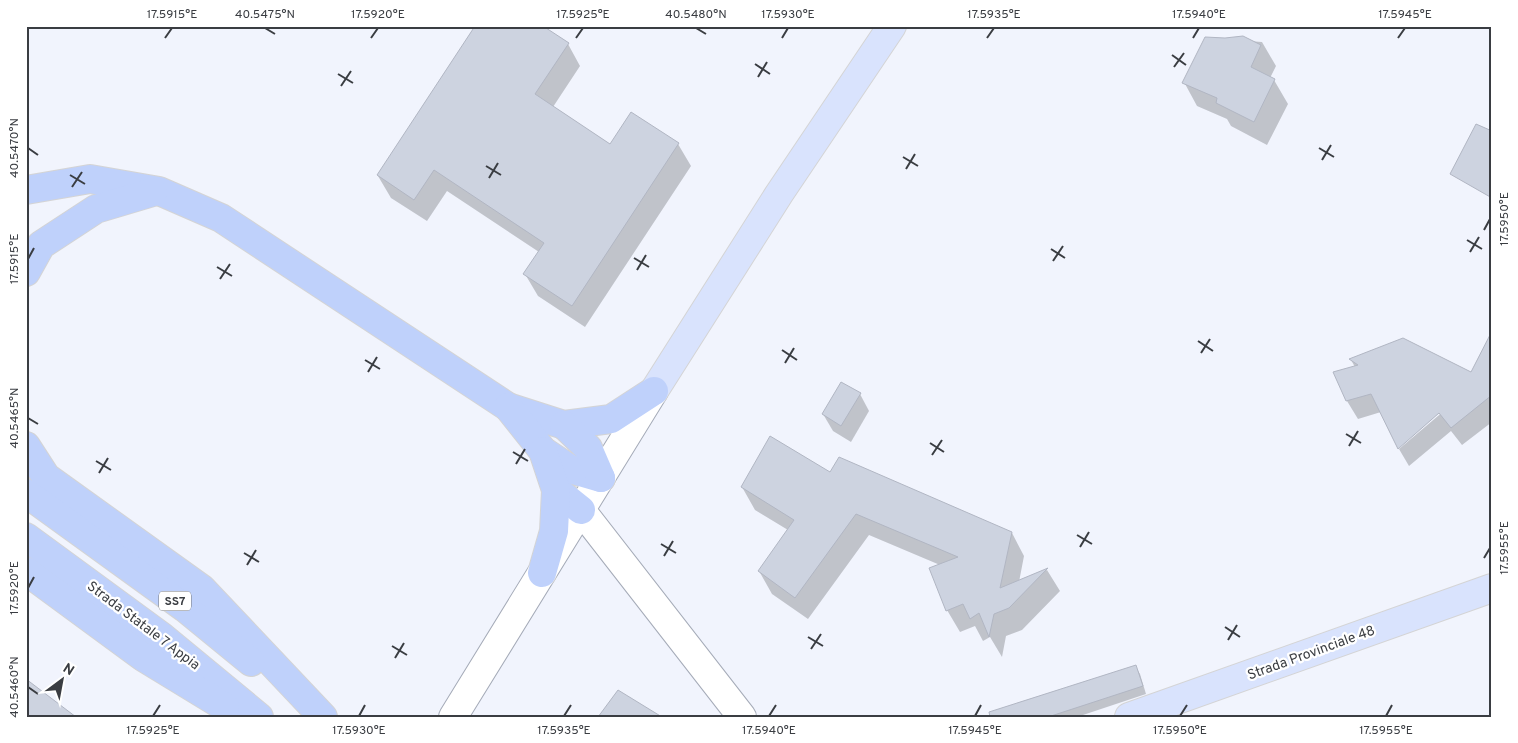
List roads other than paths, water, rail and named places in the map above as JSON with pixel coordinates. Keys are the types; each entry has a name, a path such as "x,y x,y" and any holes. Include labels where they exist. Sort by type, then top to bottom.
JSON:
{"highway":[{"path":"26,190 90,179 159,191 221,218 508,406 564,425 588,448 601,478"},
{"path":"26,272 41,245 96,208 159,191"},
{"path":"564,425 611,419 654,390"},
{"path":"508,406 543,451 570,469 601,478"},
{"path":"26,446 46,476 202,589 323,717"},
{"path":"542,573 554,531 556,490 543,451"},
{"path":"556,490 581,510"},
{"name":"SS7","path":"26,493 185,608 318,717"},
{"name":"Strada Statale 7 Appia","path":"26,537 161,636 259,717"},
{"path":"26,571 143,657 241,717"}],"main road":[{"path":"654,390 779,194 892,26"},
{"name":"Strada Provinciale 48","path":"1130,717 1492,588"}],"street":[{"path":"453,717 654,390"},
{"path":"581,510 742,717"}]}
